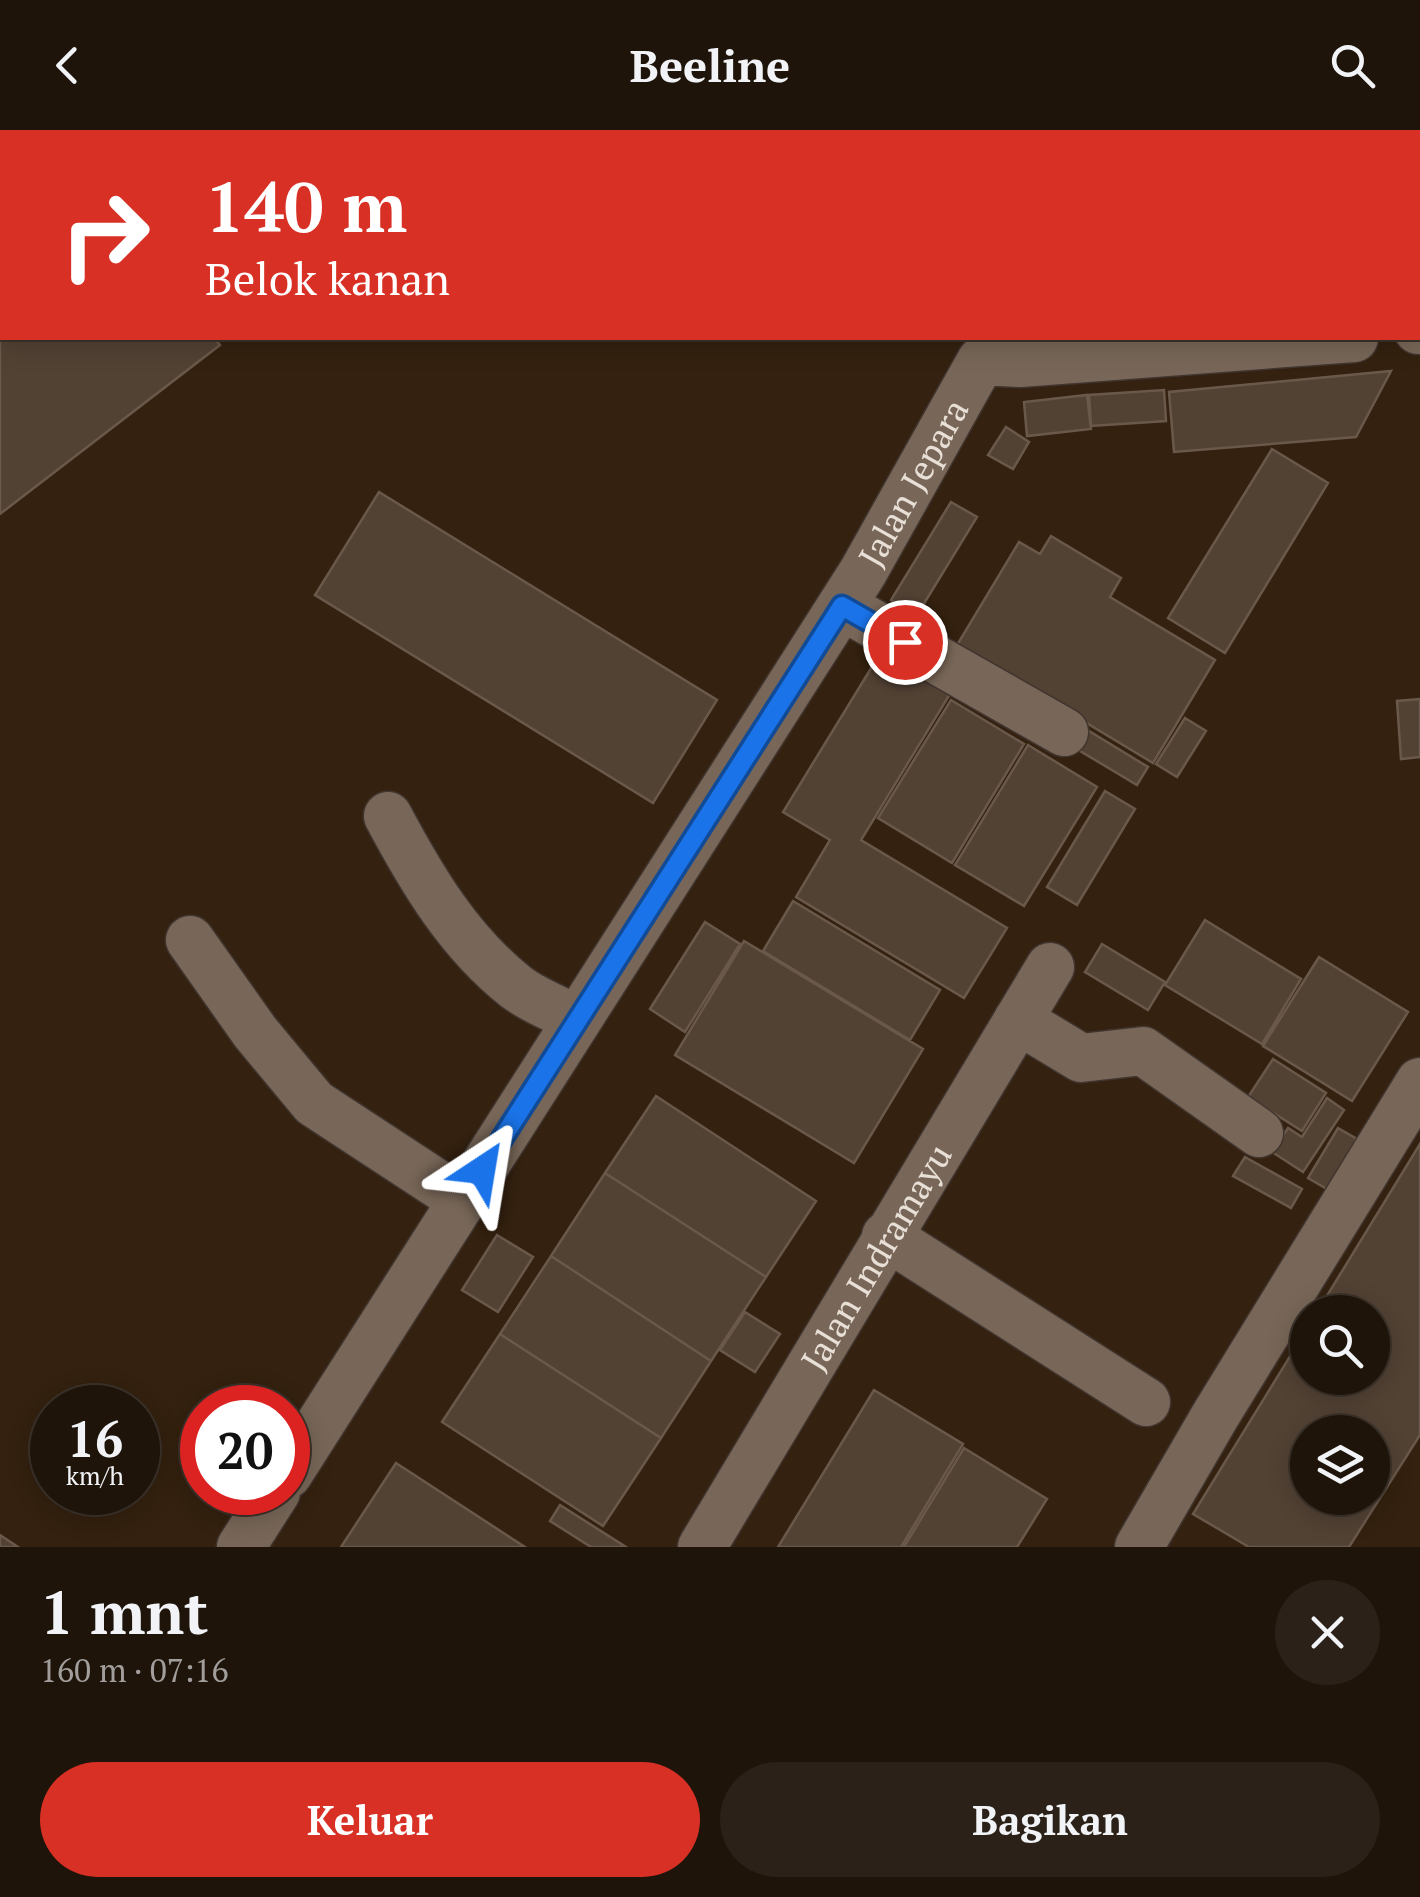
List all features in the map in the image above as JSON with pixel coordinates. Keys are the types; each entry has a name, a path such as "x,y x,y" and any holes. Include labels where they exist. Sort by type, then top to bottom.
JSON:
{"lane":[{"name":"Jalan Jepara","path":"310,1439 842,606 981,349 1020,364 1328,340"},
{"path":"842,606 1064,732"},
{"path":"388,816 424,885 459,930 518,988 578,1020"},
{"path":"190,940 256,1032 314,1103 462,1200"},
{"name":"Jalan Indramayu","path":"702,1547 1050,967"},
{"path":"1018,1020 1081,1058 1143,1051 1259,1133"},
{"path":"1139,1547 1420,1082"},
{"path":"886,1236 1146,1402"},
{"path":"241,1547 261,1515"}],"shaded area":[{"path":"0,340 1420,340 1420,1547 0,1547"}],"building":[{"path":"0,340 216,340 220,345 0,514"},
{"path":"1391,371 1356,437 1174,452 1169,392"},
{"path":"1164,390 1166,421 1091,426 1089,395"},
{"path":"1087,395 1091,429 1027,436 1024,402"},
{"path":"1006,427 1029,442 1013,469 988,455"},
{"path":"1272,449 1328,483 1225,653 1168,618"},
{"path":"379,492 717,700 653,803 315,595"},
{"path":"951,502 977,517 917,615 891,600"},
{"path":"1051,536 1121,578 1110,597 1215,660 1153,763 957,645 1019,542 1040,554"},
{"path":"881,652 950,694 861,840 1007,928 964,998 796,897 830,840 783,812"},
{"path":"1420,699 1420,757 1401,759 1397,701"},
{"path":"951,700 1024,744 952,863 878,818"},
{"path":"1185,718 1206,731 1177,777 1156,764"},
{"path":"1076,723 1148,767 1137,785 1065,742"},
{"path":"1028,745 1097,787 1024,906 955,865"},
{"path":"1105,791 1135,809 1077,905 1047,887"},
{"path":"793,901 940,990 910,1040 763,951"},
{"path":"1205,920 1301,979 1262,1044 1165,985"},
{"path":"705,922 740,944 685,1032 650,1009"},
{"path":"744,941 923,1049 854,1163 675,1055"},
{"path":"1102,944 1165,982 1148,1010 1085,972"},
{"path":"1319,957 1408,1012 1352,1101 1263,1046"},
{"path":"1273,1059 1326,1093 1302,1131 1248,1097"},
{"path":"656,1096 816,1201 766,1277 605,1173"},
{"path":"1327,1098 1344,1110 1303,1172 1272,1152 1288,1128 1302,1137"},
{"path":"1338,1128 1357,1139 1327,1189 1308,1178"},
{"path":"1420,1144 1420,1435 1390,1482 1390,1415 1290,1415 1290,1515 1369,1515 1349,1547 1249,1547 1193,1514 1290,1356 1290,1395 1390,1395 1390,1295 1327,1295"},
{"path":"1245,1157 1302,1189 1291,1208 1233,1176"},
{"path":"605,1173 766,1277 711,1361 551,1256"},
{"path":"497,1235 533,1257 498,1312 462,1290"},
{"path":"551,1256 711,1361 661,1438 500,1334"},
{"path":"745,1312 780,1334 755,1372 720,1350"},
{"path":"500,1334 661,1438 603,1526 442,1422"},
{"path":"874,1390 963,1444 901,1547 778,1547"},
{"path":"964,1448 1047,1499 1017,1547 904,1547"},
{"path":"396,1463 525,1547 341,1547"},
{"path":"560,1505 626,1547 591,1547 550,1521"},
{"path":"0,1535 18,1547 0,1547"}],"route":[{"path":"482,1170 842,606 905,642"}]}
